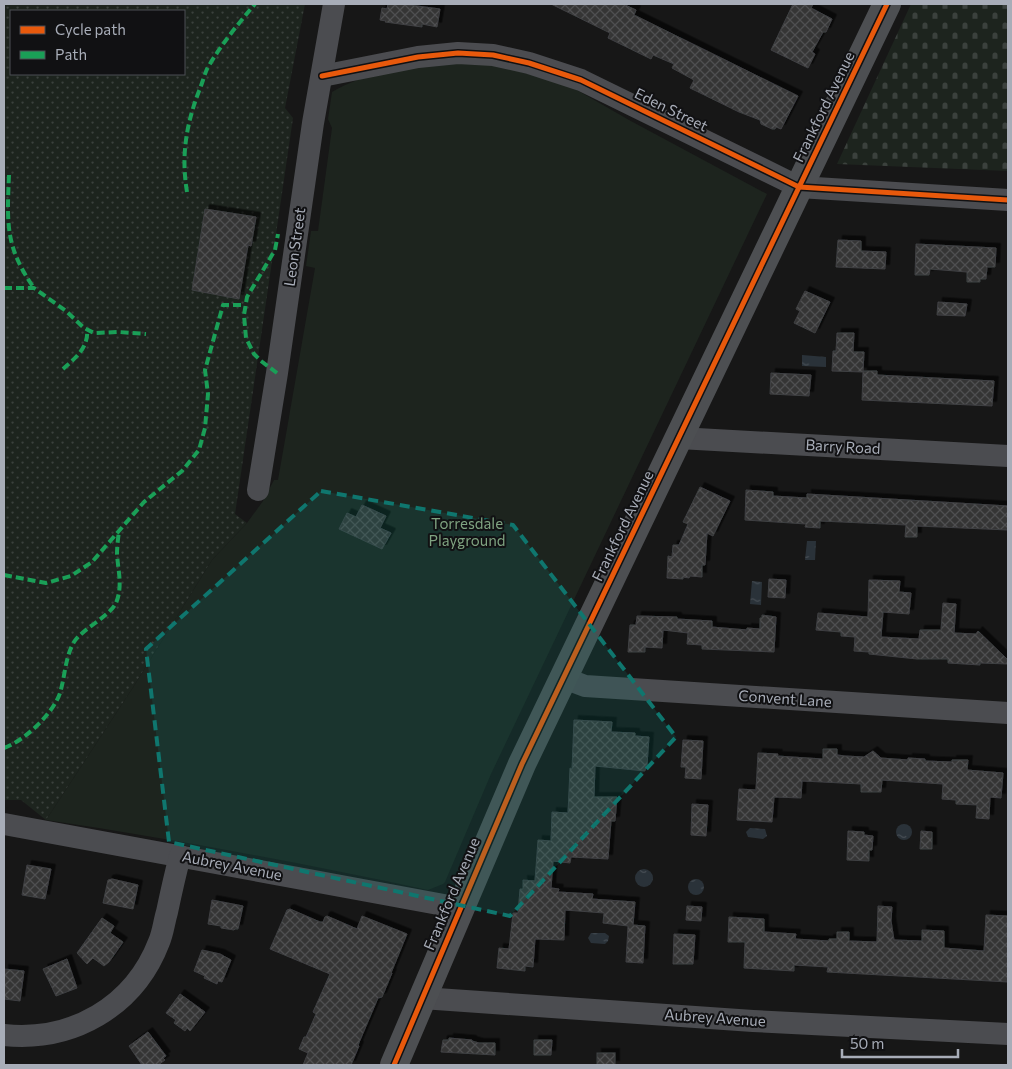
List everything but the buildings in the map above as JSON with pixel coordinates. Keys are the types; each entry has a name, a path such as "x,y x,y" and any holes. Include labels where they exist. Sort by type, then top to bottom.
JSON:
{"main road":[{"name":"Frankford Avenue","path":"394,1065 514,781 887,4"}],"street":[{"name":"Leon Street","path":"258,490 313,123 334,4"},
{"name":"Eden Street","path":"322,76 418,57 458,53 494,55 529,63 581,80 799,187 1008,200"},
{"name":"Barry Road","path":"679,438 1008,456"},
{"name":"Convent Lane","path":"564,678 585,686 1008,713"},
{"name":"Aubrey Avenue","path":"4,824 460,908"},
{"path":"4,1035 29,1036 70,1029 89,1022 111,1007 133,988 149,964 160,941 180,856"},
{"name":"Aubrey Avenue","path":"422,998 753,1021 1008,1034"}],"highlighted area":[{"path":"321,491 513,525 676,737 510,916 169,842 146,649"}],"green space":[{"path":"4,4 305,4 285,108 293,118 235,514 247,523 212,560 132,689 46,820 21,800 4,800"},
{"path":"911,4 1008,4 1008,171 837,164"},
{"name":"Torresdale Playground","path":"443,62 497,65 570,86 767,194 491,774 445,882 428,890 238,852 46,820 132,689 212,560 247,523 263,501 274,480 278,480 315,268 306,266 311,231 318,231 332,128 328,119 332,92 345,85 372,76"}],"water":[{"path":"802,355 826,357 826,367 802,366"},
{"path":"807,541 816,541 815,560 805,560"},
{"path":"752,581 762,582 761,605 750,604"},
{"path":"901,824 907,824 912,829 910,838 901,840 896,835 896,829"},
{"path":"750,828 765,829 767,836 763,839 748,837 746,832"},
{"path":"644,869 650,872 653,878 650,884 644,887 638,884 635,878 638,872"},
{"path":"693,879 699,879 704,884 702,893 693,895 688,890 688,884"},
{"path":"591,933 605,933 609,936 608,941 605,944 591,943 588,938"}],"marked path":[{"path":"187,192 185,179 186,141 191,116 205,74 223,44 255,4"},
{"path":"9,175 8,221 10,234 18,260 34,288"},
{"path":"277,373 254,354 246,338 244,315 247,297 275,250 278,234"},
{"path":"4,288 34,288 66,311 84,328 94,333 146,334"},
{"path":"4,575 46,583 71,576 92,562 144,502 182,471 199,450 205,428 208,394 205,370 223,305 245,305"},
{"path":"63,369 80,352 86,342 87,329"},
{"path":"4,748 29,733 51,709 60,693 67,661 74,642 83,632 108,613 116,603 120,585 117,554 119,531"}],"cycle path":[{"path":"394,1065 522,764 887,4"},
{"path":"322,76 418,57 458,53 493,55 529,63 581,80 799,187 1008,200"}]}
